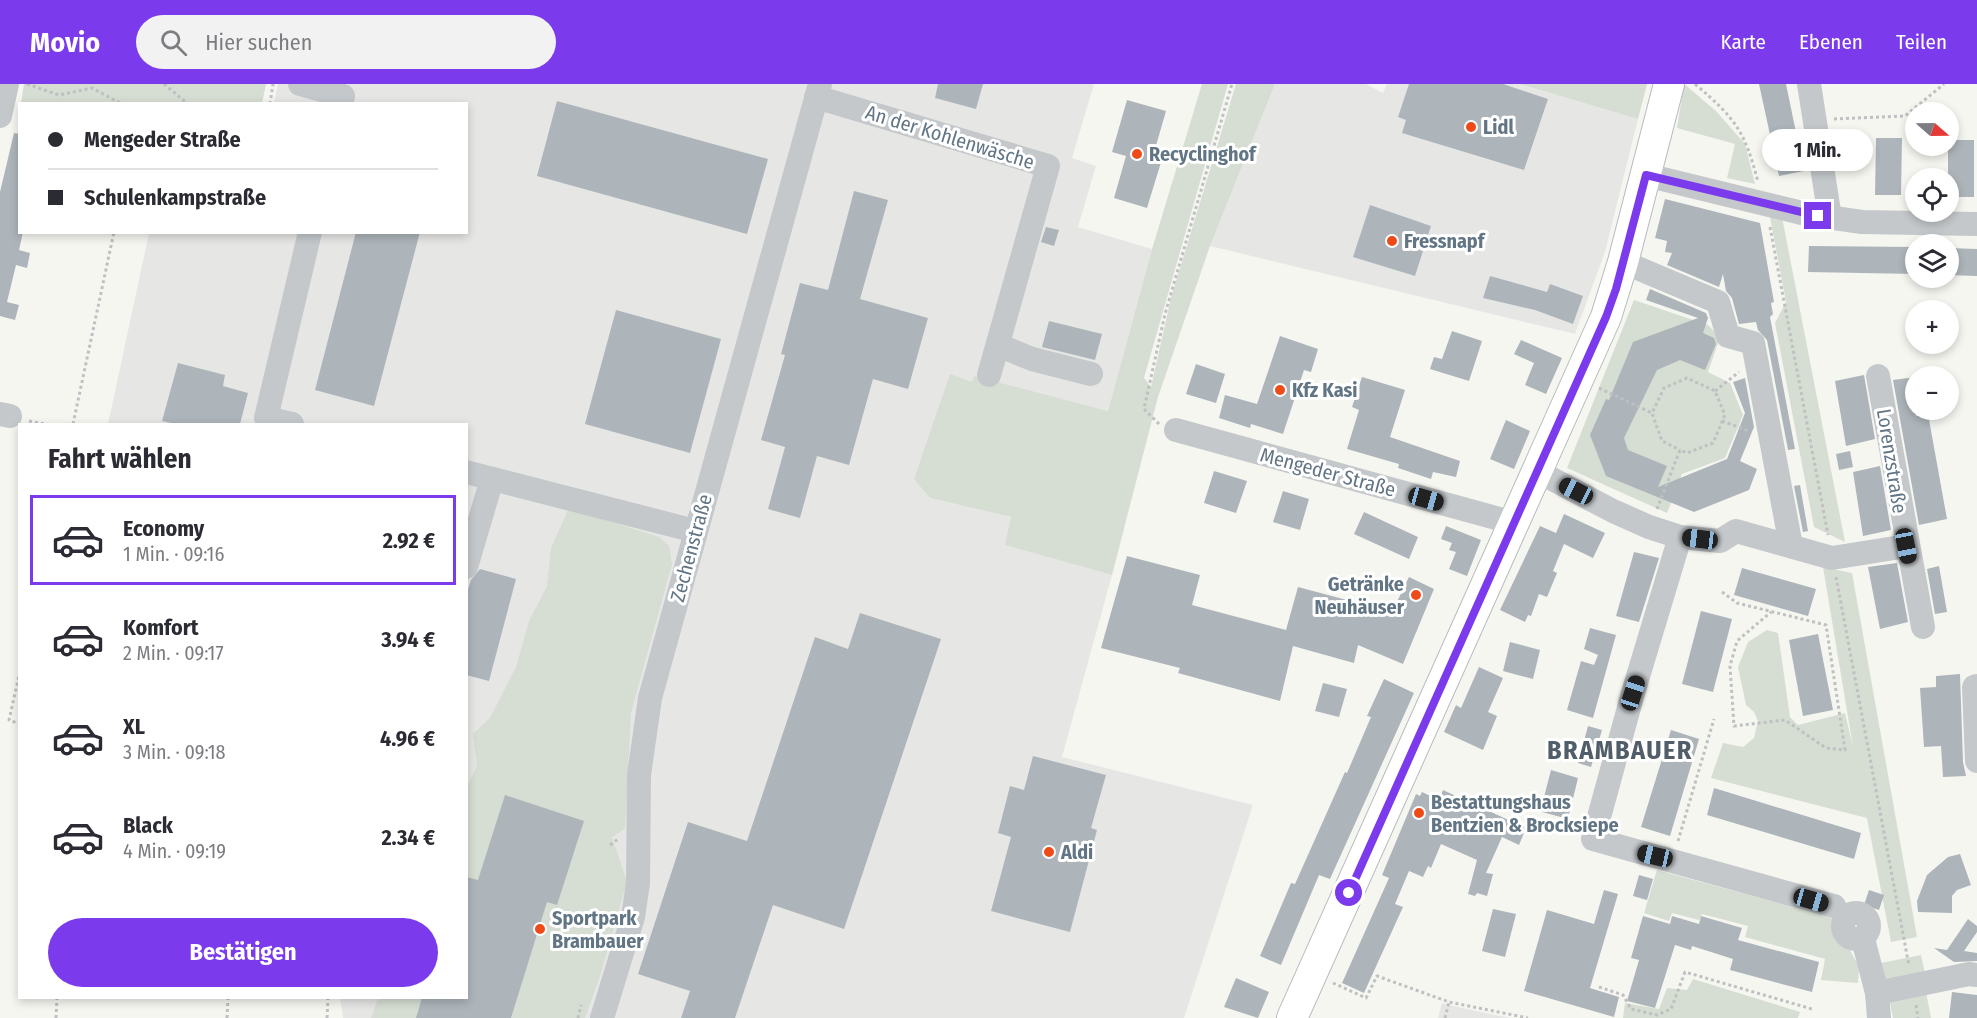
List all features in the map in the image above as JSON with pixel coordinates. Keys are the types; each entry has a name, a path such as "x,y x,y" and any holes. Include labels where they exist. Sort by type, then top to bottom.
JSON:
{"main road":[{"path":"1292,1018 1606,317 1623,262 1669,84"}],"street":[{"path":"0,116 7,84"},
{"path":"292,102 298,84 343,96 342,102"},
{"path":"1809,84 1830,218"},
{"name":"An der Kohlenwäsche","path":"818,91 1048,166 989,375"},
{"name":"Zechenstraße","path":"602,1018 633,916 638,883 639,775 643,732 695,531 818,91"},
{"path":"1646,175 1764,205 1830,218 1862,222 1977,224"},
{"path":"283,423 266,421 310,234"},
{"path":"1623,262 1718,302 1728,336 1752,343 1791,546"},
{"path":"998,345 1032,359 1091,374"},
{"name":"Lorenzstraße","path":"1878,376 1906,546 1923,627"},
{"name":"Mengeder Straße","path":"1176,430 1514,524"},
{"path":"1537,471 1649,527 1680,537 1720,541 1736,531 1833,558 1906,546"},
{"path":"468,473 695,531"},
{"path":"468,560 492,479"},
{"path":"1680,537 1593,839 1834,906"},
{"path":"1977,686 1974,687 1977,761"},
{"path":"1863,939 1877,993 1879,1018"},
{"path":"1877,993 1969,974 1977,975"}],"path":[{"path":"26,84 59,95 92,88 118,102"},
{"path":"164,84 186,102"},
{"path":"270,102 273,84"},
{"path":"1176,430 1159,425 1144,409 1165,314 1232,84"},
{"path":"1695,84 1735,122 1748,143 1764,205 1833,558 1918,1018"},
{"path":"1814,120 1905,116 1944,84"},
{"path":"73,423 114,234"},
{"path":"1715,391 1756,359"},
{"path":"1579,378 1652,413 1662,441 1687,453 1713,443 1725,416 1715,391 1687,378 1664,388 1652,413"},
{"path":"1649,527 1680,450"},
{"path":"1722,592 1737,603 1826,625 1845,750 1826,748 1785,720 1734,726 1730,666 1737,641 1771,612"},
{"path":"18,680 9,720 18,723"},
{"path":"1672,860 1714,719"},
{"path":"1599,987 1623,995 1631,1010 1657,1015 1671,1009 1685,972 1812,1009"},
{"path":"1312,974 1366,998 1377,976 1449,1002 1528,1018"},
{"path":"56,1018 57,999"},
{"path":"227,1018 228,999"},
{"path":"327,1018 328,999"},
{"path":"1445,1018 1449,1002"},
{"path":"578,1018 581,1005"}],"shaded area":[{"path":"24,84 266,84 262,102 21,102"},
{"path":"278,84 1094,84 1072,158 1096,166 1078,227 1152,249 1108,411 974,377 930,498 1011,517 1006,545 1112,575 1062,757 1253,805 1184,1018 343,1018 340,999 468,999 468,423 108,423 149,234 468,234 468,102 274,102"},
{"path":"1202,84 1228,84 1144,378 1151,387 1171,298 1236,84 1275,84 1210,246 1158,397 1112,575 1005,545 1011,517 930,498 914,479 950,374 972,382 974,376 1108,411 1152,249"},
{"path":"1275,84 1366,84 1383,93 1387,84 1520,84 1638,119 1605,252 1575,334 1210,246"},
{"path":"1520,84 1647,84 1638,119"},
{"path":"1684,84 1716,111 1745,144 1755,184 1727,178 1735,144 1677,128"},
{"path":"1770,217 1782,217 1845,542 1814,527 1775,323 1786,302"},
{"path":"1634,300 1708,325 1720,337 1708,372 1730,383 1743,415 1725,458 1682,474 1667,513 1567,468"},
{"path":"569,508 659,537 669,546 672,564 631,713 625,829 612,837 627,882 600,976 585,1018 371,1018 378,999 468,999 468,785 477,766 473,734 490,718 516,667 529,621 547,586 551,548"},
{"path":"1823,567 1852,573 1917,937 1891,942 1867,818 1711,778 1723,743 1743,747 1754,738 1758,721 1754,712 1746,705 1738,667 1748,642 1767,630 1778,633 1790,717 1798,725 1845,713 1853,747"},
{"path":"1657,870 1833,918 1859,967 1858,983 1821,980 1825,959 1745,937 1748,926 1702,914 1699,920 1672,913 1669,921 1644,913"},
{"path":"1921,955 1925,974 1884,984 1881,963"},
{"path":"1693,979 1800,1012 1798,1018 1623,1018 1625,1003 1659,1009 1667,988 1687,990"},
{"path":"1925,987 1931,1018 1893,1018 1889,997"},
{"path":"1442,1003 1448,1005 1510,1018 1438,1018"}],"building":[{"path":"938,84 983,84 976,109 935,98"},
{"name":"Lidl","path":"1409,84 1503,84 1548,99 1524,170 1402,133 1406,120 1398,117"},
{"path":"1759,84 1786,84 1804,171 1779,176"},
{"name":"Recyclinghof","path":"1127,100 1166,111 1153,156 1162,159 1147,208 1114,198 1126,156 1112,152"},
{"path":"557,101 768,159 747,234 537,176"},
{"path":"14,133 18,134 18,234 23,234 19,250 30,253 27,268 16,265 7,302 19,305 15,320 0,316 0,192"},
{"path":"1876,138 1902,138 1901,195 1875,195"},
{"path":"1959,140 1974,140 1974,197 1959,197 1959,168 1948,168 1948,156 1959,156"},
{"path":"854,191 888,200 860,299 928,318 908,389 873,379 849,465 817,456 800,518 768,509 785,447 761,440 785,355 781,354 800,283 828,290"},
{"path":"1665,199 1760,223 1774,302 1771,303 1773,314 1770,317 1795,449 1788,450 1767,340 1758,330 1756,322 1739,324 1732,298 1726,291 1723,274 1719,287 1667,265 1672,253 1665,252 1667,241 1655,238"},
{"name":"Fressnapf","path":"1370,205 1431,226 1415,276 1353,257"},
{"path":"1046,227 1059,230 1054,246 1041,242"},
{"path":"355,234 419,234 374,406 315,390"},
{"path":"1809,246 1905,247 1905,274 1808,272"},
{"path":"1959,248 1977,249 1977,276 1959,275"},
{"path":"1490,276 1547,292 1550,284 1583,296 1573,324 1535,310 1483,298"},
{"path":"1650,289 1706,313 1708,318 1703,333 1714,338 1716,344 1705,370 1680,360 1657,370 1624,438 1628,450 1667,466 1658,487 1727,459 1745,413 1733,382 1745,378 1754,427 1740,461 1757,469 1749,490 1694,512 1606,476 1590,435 1606,399 1609,400 1633,342 1698,318 1646,300"},
{"path":"616,310 721,339 690,453 585,424"},
{"path":"1049,321 1102,334 1095,360 1042,347"},
{"path":"1452,331 1482,341 1469,381 1430,369 1434,357 1442,359"},
{"path":"1280,336 1318,349 1311,372 1304,370 1283,434 1251,424 1250,428 1219,418 1225,395 1257,404"},
{"path":"1521,340 1562,358 1546,394 1525,385 1534,363 1514,354"},
{"path":"178,363 225,375 223,386 248,393 240,423 162,421"},
{"path":"1196,364 1225,374 1216,403 1186,394"},
{"path":"1864,375 1875,439 1846,446 1835,381"},
{"path":"1362,377 1405,390 1390,437 1460,461 1456,477 1433,472 1431,479 1398,468 1399,464 1347,449 1359,410 1352,407"},
{"path":"1905,378 1905,420 1929,420 1947,519 1919,525 1893,380"},
{"path":"1506,420 1530,431 1514,469 1490,459"},
{"path":"1850,451 1853,467 1839,470 1836,454"},
{"path":"1880,466 1891,530 1863,536 1853,472"},
{"path":"1214,471 1247,481 1236,513 1204,503"},
{"path":"1800,485 1808,531 1803,532 1794,486"},
{"path":"1283,491 1309,499 1300,530 1273,522"},
{"path":"1364,512 1418,537 1409,559 1354,534"},
{"path":"1564,514 1605,533 1593,558 1564,544 1553,571 1557,573 1547,597 1539,594 1531,616 1528,615 1525,622 1500,610 1540,526 1556,533"},
{"path":"1446,526 1481,540 1467,576 1449,569 1456,552 1449,550 1452,543 1441,539"},
{"path":"1634,552 1659,558 1639,622 1616,616"},
{"path":"1127,556 1200,575 1192,605 1286,630 1298,587 1392,612 1409,577 1434,589 1403,664 1358,645 1354,663 1293,646 1280,701 1178,673 1180,668 1101,648"},
{"path":"1897,563 1908,622 1880,629 1868,567"},
{"path":"1939,566 1947,612 1935,614 1927,569"},
{"path":"1742,568 1816,589 1808,616 1734,595"},
{"path":"480,569 516,579 489,681 468,676 468,590 471,580"},
{"path":"1701,611 1732,619 1713,692 1682,684"},
{"path":"860,613 941,639 844,929 773,905 735,1018 681,1018 690,991 638,974 688,822 747,841 815,637 848,649"},
{"path":"1590,628 1616,635 1593,718 1567,710 1581,661 1594,665 1598,655 1584,649"},
{"path":"1818,634 1833,710 1803,716 1789,640"},
{"path":"1510,642 1540,650 1533,679 1503,671"},
{"path":"1479,667 1503,678 1488,712 1497,716 1483,750 1444,732 1456,705 1461,708"},
{"path":"1960,674 1963,762 1966,776 1943,777 1941,746 1924,747 1920,688 1936,687 1936,676"},
{"path":"1384,679 1414,693 1330,879 1319,875 1281,965 1260,956 1291,883 1295,884 1345,772 1347,773 1371,717 1367,716"},
{"path":"1323,683 1347,689 1339,717 1315,711"},
{"path":"1588,726 1602,730 1591,767 1578,763"},
{"path":"1671,730 1699,739 1670,836 1641,827"},
{"name":"Aldi","path":"1033,756 1106,775 1091,828 1097,830 1070,932 991,911 1011,837 998,833 1010,786 1024,790"},
{"path":"1551,770 1578,778 1568,819 1531,809 1534,795 1544,797"},
{"path":"1714,788 1861,833 1854,859 1707,815"},
{"path":"1443,790 1526,828 1519,845 1502,837 1486,873 1493,874 1487,896 1477,893 1475,896 1468,894 1477,860 1441,844 1431,868 1428,866 1423,877 1409,871 1395,904 1403,907 1364,993 1342,983 1389,878 1382,875 1416,794 1420,796 1422,792 1439,800"},
{"path":"505,795 584,821 557,905 547,902 511,1018 416,1018 422,999 468,999 468,878 478,880"},
{"path":"1960,854 1971,885 1957,890 1952,896 1952,913 1918,912 1917,901 1927,875 1948,857"},
{"path":"1639,875 1653,879 1647,900 1633,896"},
{"path":"1604,890 1618,894 1590,988 1619,997 1614,1017 1524,991 1547,910 1594,924"},
{"path":"1869,890 1884,895 1879,910 1864,905"},
{"path":"1493,909 1516,914 1505,957 1482,951"},
{"path":"1643,916 1670,924 1672,916 1699,924 1701,916 1742,928 1738,940 1819,962 1812,992 1730,970 1733,959 1692,946 1691,950 1675,945 1655,1008 1627,1001 1639,960 1631,958"},
{"path":"1968,919 1977,926 1977,932 1964,951 1977,953 1977,961 1954,962 1934,948 1947,950"},
{"path":"1236,978 1269,992 1258,1018 1224,1007"},
{"path":"1952,992 1977,995 1977,1018 1949,1018"}],"place":[{"name":"Lidl","path":"1471,127"},
{"name":"Recyclinghof","path":"1137,154"},
{"name":"Fressnapf","path":"1392,241"},
{"name":"Kfz Kasi","path":"1280,390"},
{"name":"Getränke Neuhäuser","path":"1416,595"},
{"name":"Bestattungshaus Bentzien & Brocksiepe","path":"1419,813"},
{"name":"Aldi","path":"1049,852"},
{"name":"Sportpark Brambauer","path":"540,929"}],"district":[{"name":"BRAMBAUER","path":"1620,750"}],"route":[{"path":"1349,893 1606,317 1616,289 1646,175 1764,205 1818,216"}]}
